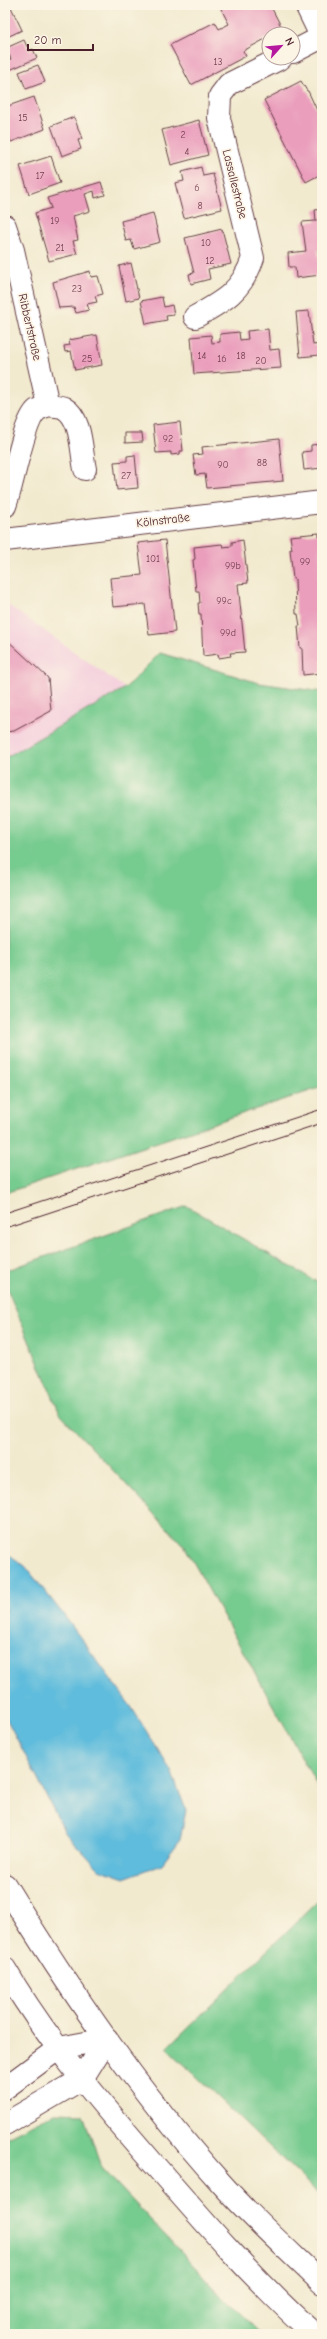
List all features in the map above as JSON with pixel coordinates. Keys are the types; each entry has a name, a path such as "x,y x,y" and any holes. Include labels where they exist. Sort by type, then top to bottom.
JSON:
{"street":[{"path":"301,48 322,38 306,5"},
{"name":"Lassallestraße","path":"195,317 225,300 247,276 253,258 218,118 220,96 229,84 265,66"},
{"name":"Ribbertstraße","path":"5,226 13,250 48,405"},
{"path":"5,506 12,489 29,422 37,410 48,405 63,407 73,416 78,429 85,469"},
{"name":"Kölnstraße","path":"5,540 322,502"},
{"path":"5,1884 107,2039 149,2095 221,2183 322,2283"},
{"path":"5,1969 82,2079 231,2251 314,2334"},
{"path":"5,2088 59,2048 107,2039"},
{"path":"5,2124 82,2079 107,2039"}],"shaded area":[{"path":"5,603 125,688 5,758"}],"green space":[{"path":"160,653 259,683 322,692 322,1087 5,1193 5,758 125,688"},
{"path":"187,1206 322,1285 322,1794 185,1547 60,1414 5,1284 5,1271"},
{"path":"322,1897 322,2197 167,2048"},
{"path":"55,2113 83,2114 101,2167 223,2297 260,2334 5,2334 5,2138"}],"water":[{"path":"5,1552 25,1566 63,1614 132,1708 171,1771 186,1810 180,1840 162,1864 124,1878 99,1869 66,1834 5,1716"}],"building":[{"path":"5,5 10,5 22,30 5,38"},
{"path":"219,5 270,5 281,26 261,26 261,41 243,51 246,56 191,85 170,45 215,22 219,29 229,24"},
{"path":"24,40 29,51 33,49 37,58 5,72 5,61 11,59 6,48"},
{"path":"38,65 45,82 26,89 19,72"},
{"path":"301,81 308,91 322,121 322,177 321,174 306,182 264,100"},
{"path":"34,97 45,129 11,142 5,126 5,107"},
{"path":"74,117 82,139 78,140 81,149 62,156 51,126"},
{"path":"199,120 208,155 171,165 162,130"},
{"path":"51,156 60,183 29,194 20,166"},
{"path":"201,167 203,176 213,174 222,209 184,218 175,183 184,181 182,172"},
{"path":"101,182 105,195 95,198 94,191 85,194 90,211 73,216 78,240 73,241 77,254 49,261 35,213 51,208 47,198"},
{"path":"322,209 322,250 318,250 321,275 296,278 295,267 289,267 288,253 306,251 302,222 316,221 315,210"},
{"path":"153,213 160,242 134,249 131,240 126,241 121,221"},
{"path":"222,229 231,264 208,269 210,279 191,284 189,274 194,273 185,238"},
{"path":"131,263 139,298 126,301 119,266"},
{"path":"90,271 91,277 98,276 103,294 95,296 97,302 87,304 89,310 76,313 74,307 59,308 53,282"},
{"path":"162,297 164,307 172,305 174,315 166,316 167,320 146,324 141,301"},
{"path":"309,311 313,345 320,344 320,355 300,357 296,312"},
{"path":"268,329 270,350 279,349 281,368 194,374 191,337 211,335 212,343 220,342 220,334 239,332 240,340 248,339 247,331"},
{"path":"97,335 102,365 75,370 71,351 65,352 64,346 70,345 69,340"},
{"path":"180,422 183,451 180,451 180,454 171,455 171,452 156,453 153,425"},
{"path":"125,433 142,433 143,442 125,443"},
{"path":"279,439 283,481 207,488 205,474 196,475 193,455 203,454 202,447"},
{"path":"321,444 322,468 304,470 302,452 311,451 311,445"},
{"path":"135,455 138,488 117,490 114,462 127,461 127,456"},
{"path":"319,533 319,537 322,536 322,673 303,675 302,648 300,648 298,626 300,626 298,614 296,614 295,579 293,579 290,536"},
{"path":"165,540 175,632 149,635 145,604 113,607 110,578 142,575 138,543"},
{"path":"243,540 248,583 238,584 245,652 230,653 231,656 219,658 218,654 203,656 201,614 199,614 198,603 200,603 199,591 196,591 193,560 195,559 194,547 222,544 223,547 232,546 232,542"},
{"path":"5,638 48,678 51,711 14,731 5,732"}],"tram line":[{"path":"5,1213 322,1109"},
{"path":"5,1227 322,1123"}]}
